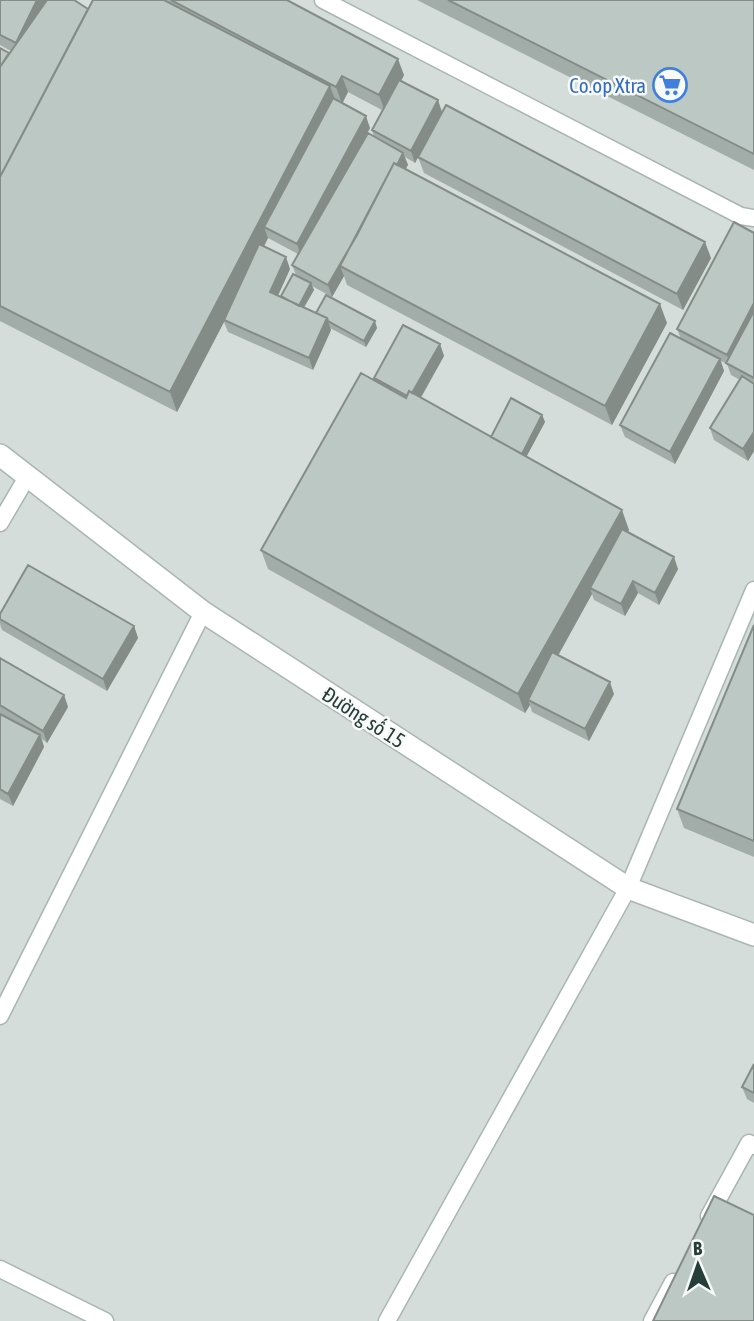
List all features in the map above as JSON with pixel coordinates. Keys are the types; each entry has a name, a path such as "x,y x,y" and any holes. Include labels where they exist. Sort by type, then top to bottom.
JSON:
{"street":[{"name":"Đường số 15","path":"0,455 203,612 628,888 754,935"}],"lane":[{"path":"323,0 741,216 754,218"},
{"path":"0,523 27,477"},
{"path":"387,1321 628,888 754,590"},
{"path":"0,1016 203,612"},
{"path":"704,1226 749,1143 754,1146"},
{"path":"652,1321 684,1262"},
{"path":"0,1269 106,1321"}],"shaded area":[{"path":"0,0 754,0 754,1321 0,1321"}],"building":[{"path":"0,0 37,0 16,43 0,35"},
{"path":"47,0 74,0 88,9 0,177 0,67"},
{"path":"93,0 164,0 330,86 170,392 0,306 0,177"},
{"path":"171,0 287,0 398,59 379,95 342,76 336,87"},
{"name":"Co.op Xtra","path":"448,0 754,0 754,154"},
{"path":"0,48 9,53 0,67"},
{"path":"399,80 438,100 411,151 372,130"},
{"path":"333,98 366,116 297,244 264,227"},
{"path":"446,105 705,242 677,294 418,157"},
{"path":"368,133 403,153 397,165 394,163 328,285 292,265"},
{"path":"394,163 660,304 605,406 340,266"},
{"path":"734,222 754,233 754,303 727,355 677,329"},
{"path":"259,244 286,257 270,292 327,318 309,358 224,320"},
{"path":"293,274 311,283 299,306 281,296"},
{"path":"326,295 375,321 364,341 316,313"},
{"path":"754,311 754,378 726,363"},
{"path":"403,325 440,344 412,393 409,391 407,396 374,378"},
{"path":"670,333 720,359 670,452 620,425"},
{"path":"361,373 406,398 409,391 622,510 518,694 261,550"},
{"path":"742,376 754,384 754,432 743,449 710,428"},
{"path":"511,398 542,415 522,454 491,437"},
{"path":"622,529 674,557 655,593 633,581 621,604 590,588"},
{"path":"28,565 134,626 103,679 0,619 0,614"},
{"path":"754,625 754,841 677,809"},
{"path":"552,652 610,682 585,729 528,700"},
{"path":"0,658 64,695 43,731 0,705"},
{"path":"0,714 40,735 8,794 0,789"},
{"path":"754,1064 754,1093 742,1087"},
{"path":"714,1196 754,1215 754,1321 653,1321"}],"place":[{"name":"Co.op Xtra","path":"670,85"}]}
